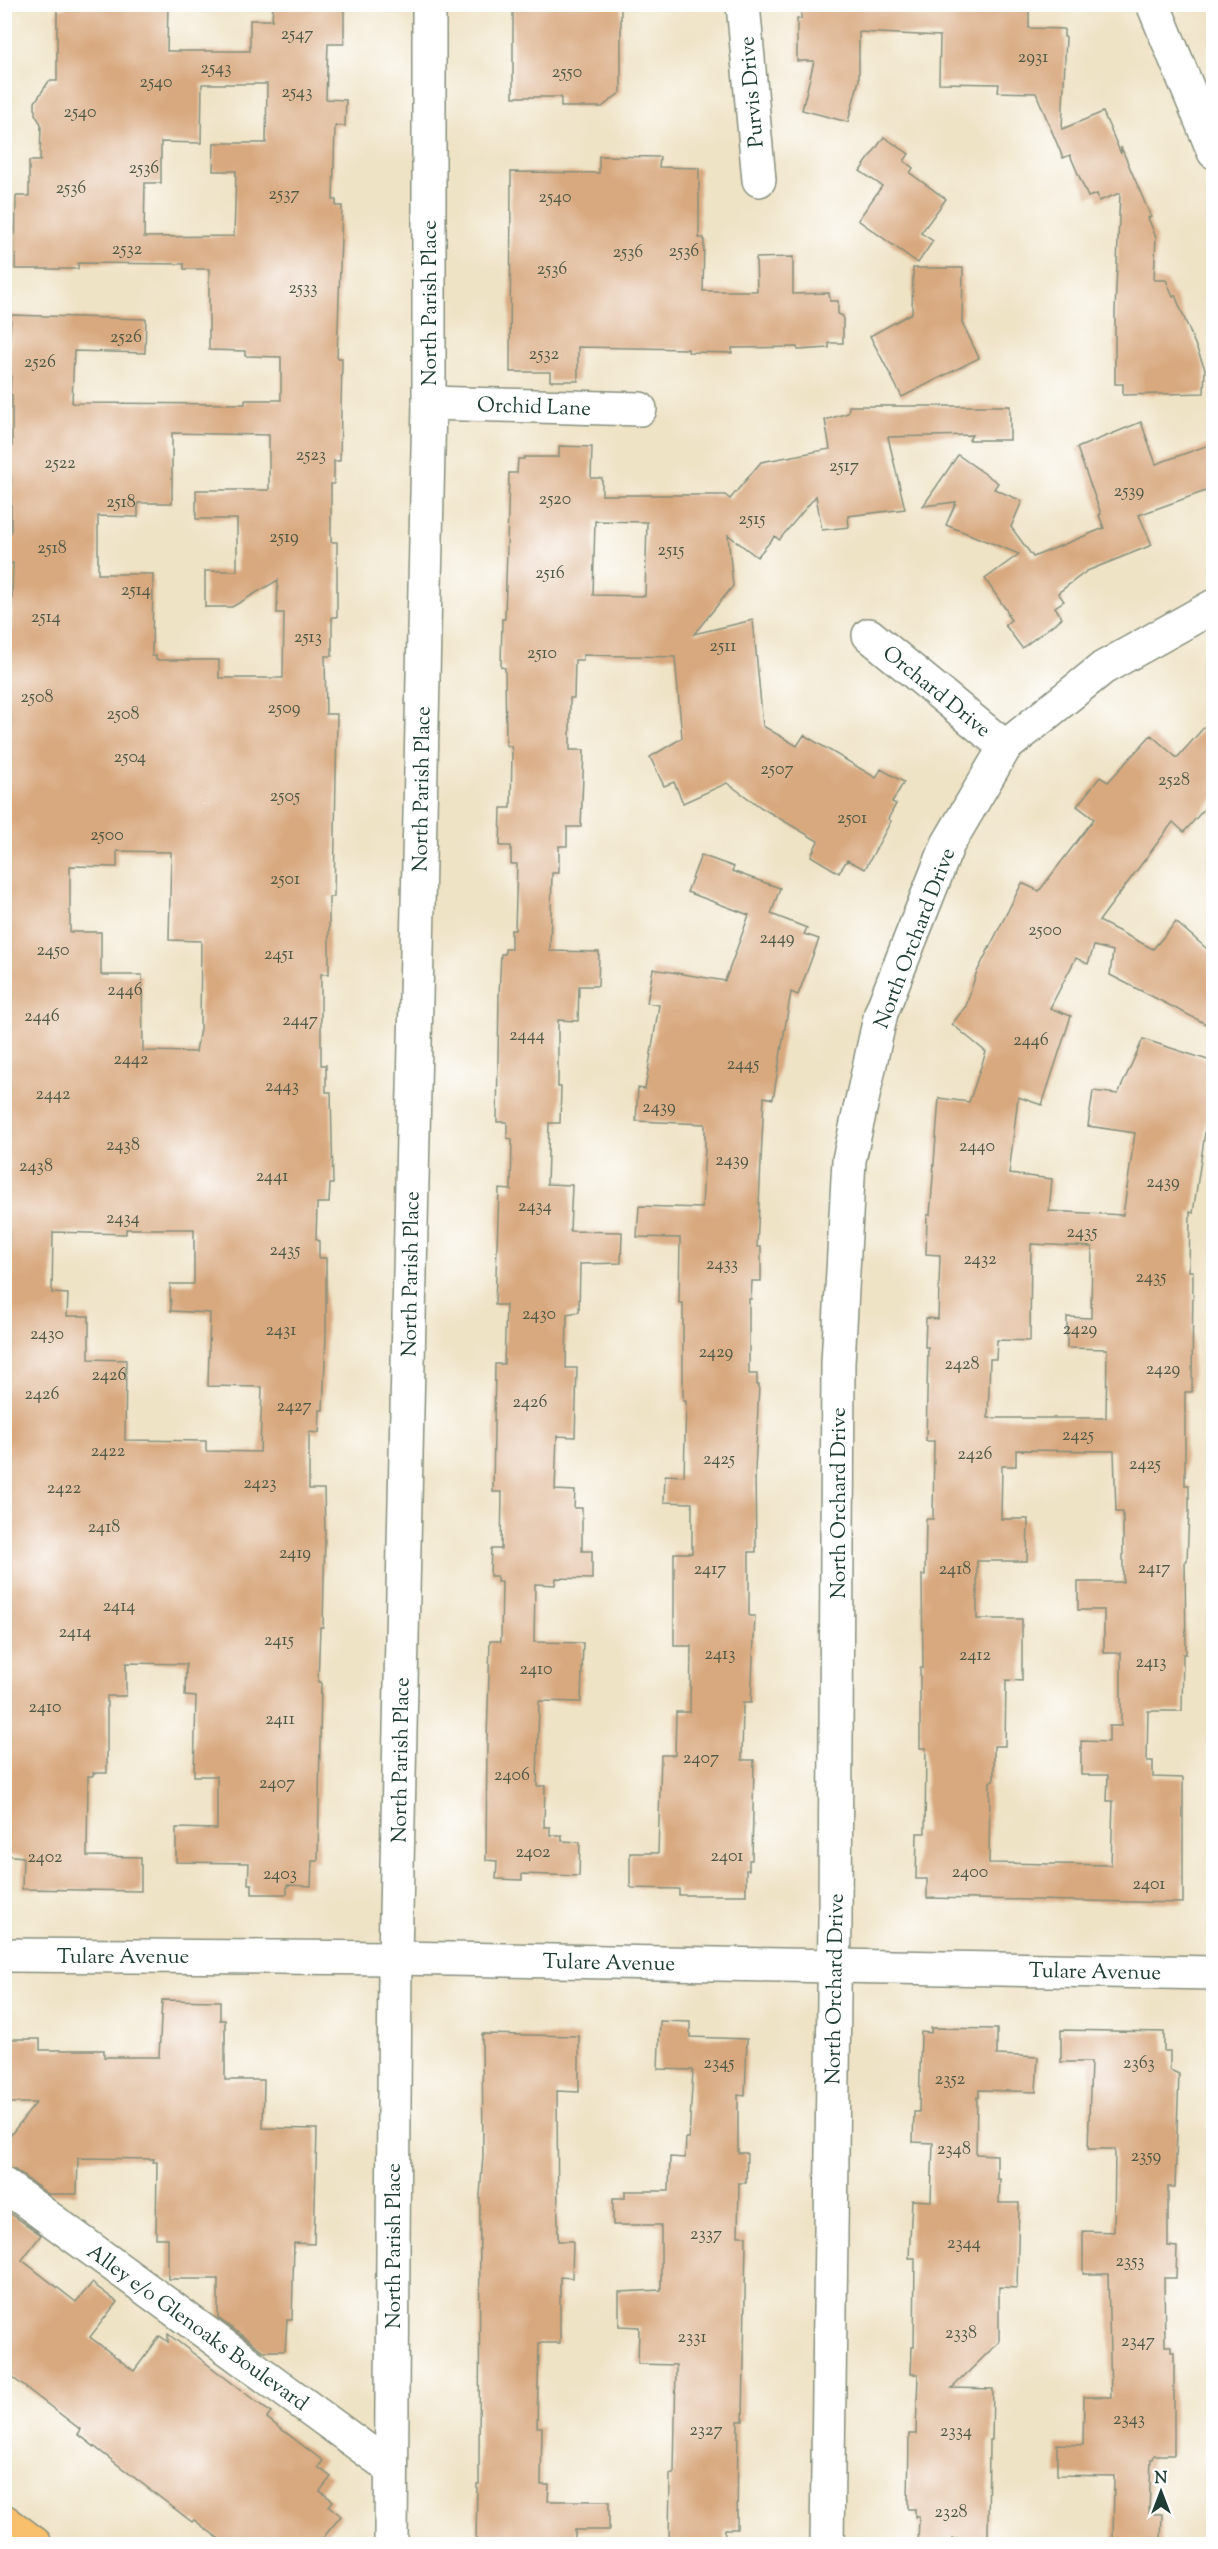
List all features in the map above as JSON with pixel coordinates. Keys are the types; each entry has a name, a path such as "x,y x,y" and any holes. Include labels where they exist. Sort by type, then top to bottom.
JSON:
{"main road":[{"path":"4,2521 35,2544"}],"street":[{"name":"North Parish Place","path":"391,2544 395,1958 429,403 429,4"},
{"name":"Purvis Drive","path":"743,4 759,180"},
{"path":"1153,4 1214,152"},
{"name":"Orchid Lane","path":"429,403 640,409"},
{"name":"North Orchard Drive","path":"827,2544 838,1363 849,1160 881,1013 948,844 1005,747 1103,669 1214,606"},
{"name":"Orchard Drive","path":"869,635 1005,747"},
{"name":"Tulare Avenue","path":"4,1955 395,1958 1214,1973"},
{"name":"Alley e/o Glenoaks Boulevard","path":"4,2185 391,2468"}],"building":[{"path":"66,4 168,4 167,51 250,51 250,20 272,20 273,4 344,4 344,44 328,44 326,99 346,100 345,126 335,126 333,200 336,200 336,206 342,206 337,358 342,358 340,461 334,461 334,484 331,484 331,542 337,542 337,617 332,617 332,656 325,656 326,714 337,714 334,897 329,897 329,974 321,974 321,1065 326,1065 326,1092 331,1092 333,1184 330,1184 329,1203 317,1203 316,1239 319,1241 319,1258 326,1258 326,1335 323,1410 320,1410 319,1433 309,1432 309,1489 324,1489 325,1531 323,1627 320,1627 318,1682 321,1682 318,1861 312,1861 311,1886 287,1885 287,1894 252,1894 252,1884 248,1884 249,1863 176,1862 176,1828 217,1829 217,1776 194,1776 196,1697 185,1696 186,1664 126,1663 126,1696 107,1696 107,1773 93,1773 93,1776 88,1776 87,1856 141,1857 141,1891 22,1889 23,1857 4,1855 4,1174 7,1174 4,705 7,705 7,629 11,629 13,563 5,563 6,532 11,532 11,478 8,478 9,446 12,446 12,395 10,395 11,374 8,374 11,315 146,319 145,353 74,351 72,403 245,404 245,400 281,400 281,357 245,356 245,351 209,350 209,269 184,269 184,264 78,263 78,269 15,269 16,196 29,196 29,161 40,161 41,124 35,114 35,102 49,81 57,81 57,8 66,8","holes":["202,84 267,84 266,143 214,143 213,171 236,171 234,236 144,237 145,183 161,183 161,142 201,143","172,433 269,435 269,490 196,490 196,519 237,519 237,571 205,571 205,607 232,607 278,580 277,613 284,613 283,678 219,678 219,660 156,660 156,656 152,656 153,574 98,574 98,516 138,517 138,503 172,503","117,851 171,852 169,940 201,941 200,1028 196,1052 143,1051 142,975 101,975 101,932 70,932 70,866 117,867","126,1229 194,1229 194,1284 170,1284 171,1311 210,1313 208,1386 262,1387 260,1452 206,1451 206,1441 125,1440 126,1360 89,1359 89,1316 67,1316 68,1294 52,1293 53,1232 126,1234"]},
{"path":"513,4 621,4 621,92 602,107 561,107 561,97 513,97"},
{"path":"801,4 1029,4 1029,28 1064,29 1064,37 1066,37 1062,129 1103,112 1121,154 1121,147 1151,217 1148,218 1156,237 1154,280 1166,280 1173,296 1175,295 1205,369 1204,393 1123,395 1123,384 1115,384 1115,312 1120,193 1099,201 1097,194 1088,197 1070,155 1063,158 1036,93 998,92 999,84 939,83 940,36 859,32 859,80 848,122 802,110 814,61 797,61 797,19 801,19"},
{"path":"884,137 909,154 904,161 913,168 910,173 946,199 921,233 933,241 918,263 858,220 882,186 860,171"},
{"path":"599,156 660,157 659,167 699,168 699,238 704,238 703,291 757,291 756,258 793,257 793,294 829,293 830,301 838,301 838,314 843,316 843,343 829,343 829,348 798,350 797,347 732,348 732,353 688,352 688,349 578,347 578,381 550,381 550,372 510,372 511,172 599,173"},
{"path":"913,268 963,268 962,322 979,358 902,397 870,336 912,313"},
{"path":"849,406 1010,406 1010,440 969,440 972,435 888,437 905,509 848,516 849,527 822,530 816,496 779,540 775,536 757,557 728,535 733,586 694,634 753,620 763,726 797,746 804,735 876,778 881,769 904,782 892,802 896,804 888,819 891,821 865,869 847,860 839,873 811,856 818,841 762,808 727,783 683,803 674,782 664,786 650,757 682,738 675,657 583,655 583,660 575,660 574,698 570,698 570,750 584,750 581,827 567,827 567,846 559,846 559,873 552,873 550,951 599,952 598,986 579,986 578,1021 558,1020 560,1123 549,1123 547,1184 572,1185 570,1231 622,1232 621,1263 580,1264 579,1312 567,1314 566,1368 577,1368 575,1437 557,1436 555,1490 575,1491 574,1508 582,1508 582,1551 592,1551 592,1579 556,1578 555,1585 535,1584 534,1642 583,1643 581,1702 539,1701 537,1786 545,1786 544,1827 550,1827 550,1835 562,1835 562,1841 580,1842 579,1876 522,1874 522,1880 496,1879 497,1861 486,1860 487,1740 490,1641 501,1641 502,1582 497,1582 497,1576 490,1576 491,1549 501,1549 502,1492 493,1492 495,1364 504,1364 506,1305 495,1305 499,1189 511,1190 512,1139 507,1138 507,1122 497,1122 499,995 501,954 505,954 505,949 511,949 511,930 515,930 517,864 511,864 511,846 500,846 501,808 511,808 512,752 511,746 506,746 505,668 501,667 502,619 505,619 509,473 517,473 518,459 524,459 524,457 559,457 559,446 592,447 591,478 602,478 602,495 725,495 730,499 761,462 830,449 825,420 848,413","holes":["595,521 647,522 645,596 593,595"]},
{"path":"1141,422 1156,464 1214,443 1214,488 1139,515 1152,545 1087,571 1058,593 1064,601 1055,607 1062,618 1022,648 1005,625 1011,620 1007,615 1009,614 985,579 1019,554 946,525 956,502 923,506 958,455 998,483 994,489 1022,501 1011,527 1033,557 1104,528 1077,448"},
{"path":"1214,716 1214,798 1184,832 1173,822 1099,921 1153,949 1176,922 1214,955 1214,1028 1110,975 1113,951 1094,946 1088,964 1076,958 1050,1008 1071,1016 1042,1105 1018,1097 1009,1174 1052,1179 1049,1211 1123,1215 1135,1133 1088,1126 1093,1091 1118,1094 1143,1039 1214,1062 1214,1096 1209,1106 1193,1213 1190,1212 1189,1271 1193,1271 1192,1392 1185,1392 1185,1485 1189,1485 1189,1512 1187,1561 1185,1561 1186,1654 1183,1654 1182,1711 1148,1711 1147,1761 1153,1761 1153,1777 1183,1778 1183,1903 927,1898 927,1879 916,1879 917,1833 925,1833 926,1748 920,1748 920,1668 923,1668 922,1575 925,1575 926,1519 933,1519 934,1441 926,1441 928,1347 925,1347 926,1318 938,1319 940,1255 926,1254 927,1215 930,1215 939,1098 969,1102 986,1052 952,1024 966,1006 976,974 1022,883 1039,891 1094,819 1077,806 1100,777 1108,782 1151,735 1177,758","holes":["1031,1244 1092,1247 1091,1318 1067,1317 1067,1348 1107,1349 1106,1418 988,1418 990,1359 996,1359 997,1340 1030,1341","1016,1450 1114,1451 1116,1512 1123,1512 1123,1582 1078,1582 1078,1610 1104,1610 1104,1653 1121,1653 1121,1726 1109,1726 1109,1742 1081,1741 1081,1775 1108,1775 1107,1801 1113,1801 1111,1865 989,1863 990,1782 994,1779 994,1746 1005,1746 1006,1680 1022,1681 1022,1619 977,1619 977,1561 1027,1561 1028,1519 1001,1519 1002,1466 1016,1466"]},
{"path":"701,855 734,867 732,871 780,888 771,914 807,928 804,934 819,939 798,995 791,992 773,1099 764,1097 757,1247 761,1247 761,1281 752,1281 751,1299 749,1299 749,1374 757,1374 757,1385 759,1385 755,1471 756,1552 749,1552 749,1616 755,1616 751,1703 743,1703 742,1760 754,1760 752,1860 749,1860 749,1870 746,1870 746,1895 679,1895 679,1889 632,1888 630,1886 630,1853 658,1853 661,1755 675,1755 676,1712 690,1712 691,1646 674,1646 674,1553 692,1553 692,1503 664,1502 665,1475 684,1476 686,1401 683,1401 683,1303 679,1303 680,1238 637,1237 639,1206 702,1208 705,1147 705,1124 636,1121 638,1088 645,1089 659,1005 647,1003 653,969 725,981 749,915 687,892"},
{"path":"162,2000 220,2001 220,2020 225,2020 225,2080 264,2080 263,2128 317,2129 314,2244 294,2243 292,2320 287,2320 285,2351 263,2351 218,2318 218,2279 168,2279 168,2238 156,2238 157,2162 153,2162 154,2159 78,2158 77,2194 48,2194 15,2170 4,2167 4,2143 36,2103 4,2103 4,2039 40,2039 40,2050 104,2050 104,2057 159,2057"},
{"path":"660,2021 690,2022 690,2037 747,2039 745,2096 738,2095 738,2153 747,2153 746,2183 739,2183 738,2236 746,2236 743,2421 738,2421 737,2529 725,2529 724,2544 669,2544 670,2474 674,2474 676,2365 638,2364 639,2327 619,2326 619,2292 661,2290 661,2225 613,2225 613,2198 625,2198 625,2191 669,2191 670,2157 685,2158 686,2138 689,2138 693,2070 658,2069"},
{"path":"931,2028 997,2029 997,2055 1038,2057 1036,2092 979,2090 979,2097 977,2097 976,2154 997,2155 997,2179 1000,2179 999,2203 1019,2203 1017,2288 999,2287 999,2342 952,2388 993,2389 992,2440 989,2440 988,2540 953,2539 952,2544 918,2544 919,2517 915,2517 915,2509 908,2509 909,2434 916,2434 918,2374 911,2374 912,2347 914,2347 915,2258 909,2258 912,2200 931,2201 933,2143 913,2142 914,2112 919,2112 921,2032 931,2033"},
{"path":"1061,2030 1164,2032 1164,2051 1170,2051 1170,2070 1179,2074 1175,2187 1168,2187 1168,2246 1177,2247 1176,2278 1164,2278 1165,2346 1171,2346 1171,2352 1174,2352 1174,2455 1154,2455 1151,2459 1149,2514 1162,2514 1161,2544 1113,2544 1114,2476 1057,2475 1057,2444 1083,2445 1084,2397 1111,2397 1108,2274 1083,2274 1083,2231 1114,2232 1115,2149 1088,2149 1091,2062 1061,2062"},
{"path":"482,2034 579,2036 579,2092 557,2091 558,2241 573,2241 572,2278 560,2277 560,2343 539,2343 537,2427 542,2427 541,2485 549,2485 548,2501 609,2501 609,2530 575,2530 575,2544 476,2544 477,2484 479,2484 480,2195 483,2155"},
{"path":"4,2209 41,2235 22,2260 76,2302 92,2283 117,2302 90,2337 134,2371 160,2336 168,2342 168,2334 271,2413 267,2418 323,2461 318,2467 331,2477 320,2491 333,2501 329,2506 341,2516 318,2544 226,2544 194,2520 192,2522 78,2434 81,2430 4,2371"}]}
